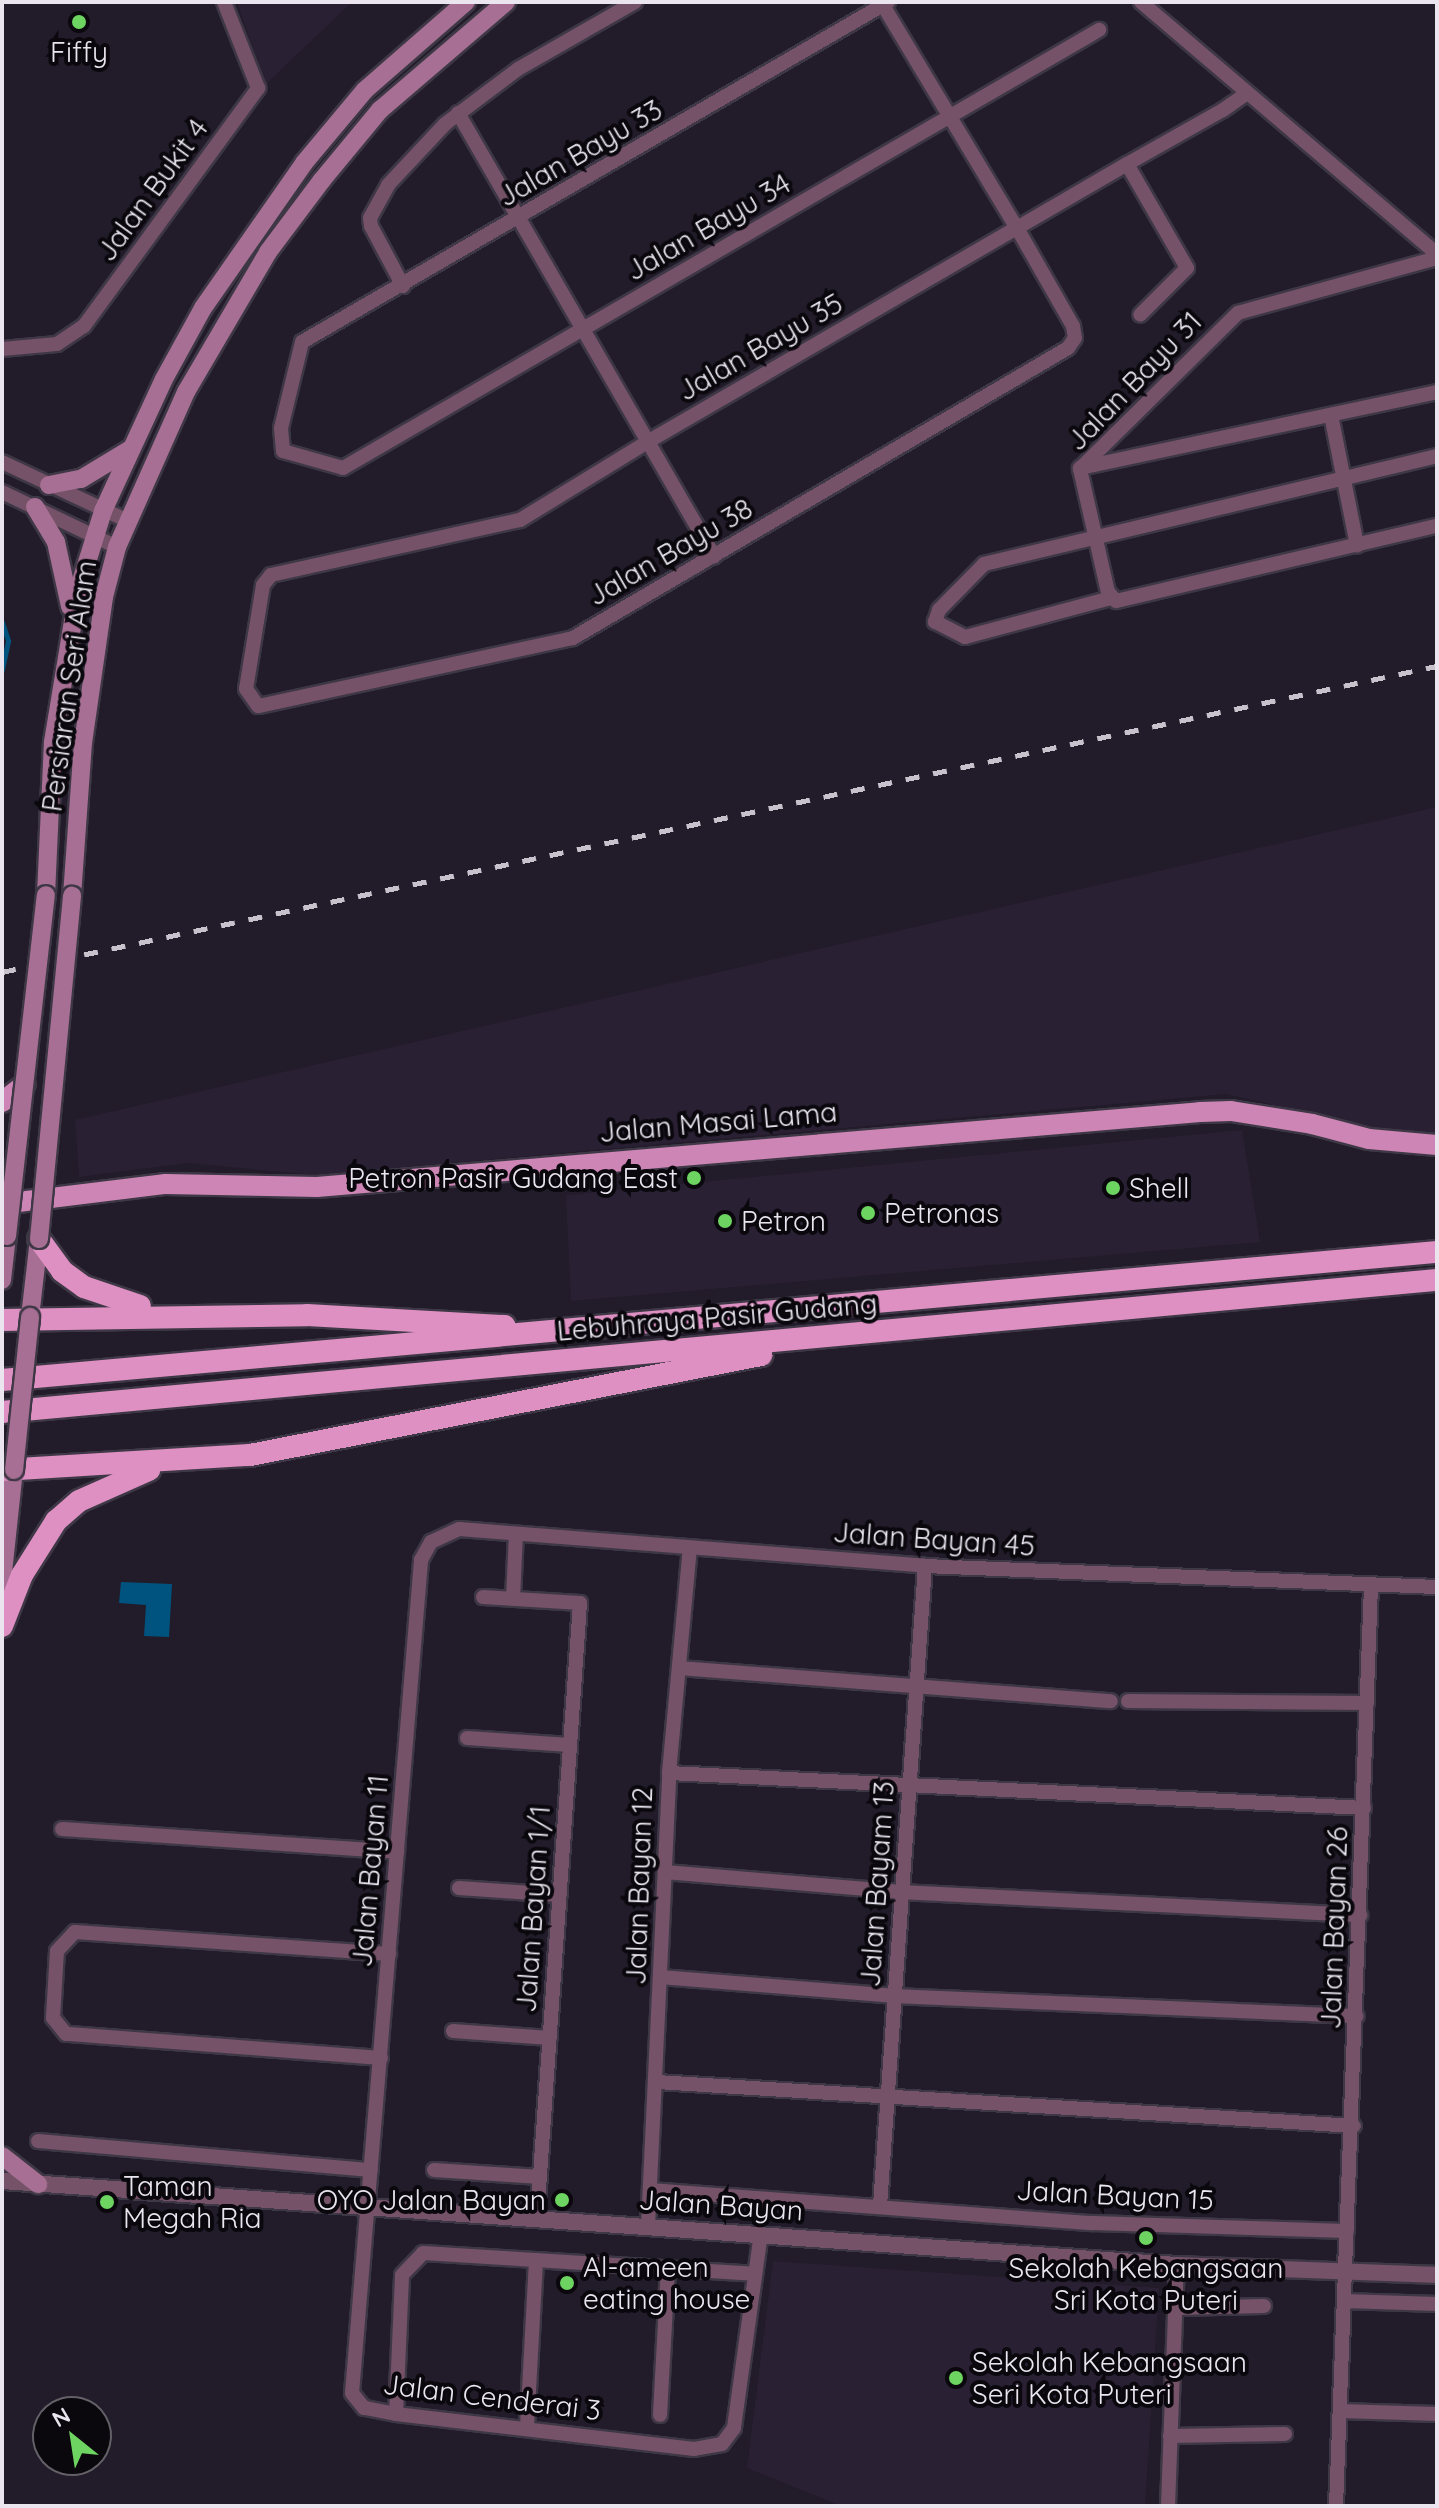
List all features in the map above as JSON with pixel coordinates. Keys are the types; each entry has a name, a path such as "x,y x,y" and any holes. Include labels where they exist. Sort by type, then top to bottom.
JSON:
{"highway":[{"path":"39,1239 62,1271 84,1287 113,1300 177,1314"},
{"name":"Lebuhraya Pasir Gudang","path":"2,1380 395,1348 546,1330 1437,1252"},
{"name":"Lebuhraya Pasir Gudang","path":"2,1412 1437,1280"},
{"path":"2,1320 177,1314 443,1319 546,1330"},
{"path":"8,1470 165,1464 281,1449 743,1360 824,1338"},
{"path":"2,1626 22,1575 56,1521 79,1501 165,1464"}],"main road":[{"name":"Persiaran Seri Alam","path":"2,1280 4,1240 46,895 53,742 72,629 103,511 203,308 304,163 365,90 466,2"},
{"name":"Persiaran Seri Alam","path":"2,1582 8,1470 39,1239 72,896 83,743 104,597 117,547 186,392 268,252 380,110 506,2"},
{"path":"49,485 81,479 132,448"},
{"path":"35,507 65,569 72,629"},
{"path":"2,1102 25,1084"},
{"name":"Jalan Masai Lama","path":"2,1204 166,1184 317,1187 1200,1112 1231,1111 1385,1142 1437,1145"},
{"path":"2,2156 38,2184"}],"street":[{"name":"Jalan Bukit 4","path":"2,349 57,344 84,326 258,88 224,2"},
{"path":"403,286 370,218 388,185 458,113 518,69 635,2"},
{"name":"Jalan Bayu 31","path":"1141,2 1437,256"},
{"path":"884,3 949,118 1017,228"},
{"name":"Jalan Bayu 33","path":"343,468 291,456 282,447 297,347 884,3"},
{"name":"Jalan Bayu 34","path":"343,468 1099,30"},
{"name":"Jalan Bayu 35","path":"251,699 246,689 256,626 263,585 271,575 520,520 649,441 1247,93"},
{"path":"458,113 714,556"},
{"path":"1127,164 1187,268 1140,315"},
{"name":"Jalan Bayu 38","path":"251,699 258,706 573,638 1068,348 1075,338 1073,326 1017,228"},
{"name":"Jalan Bayu 31","path":"1111,598 1080,469 1238,313 1437,256"},
{"path":"1080,469 1437,392"},
{"path":"1331,415 1357,545"},
{"path":"1437,456 984,564 939,610 935,622 965,637 1111,598 1122,601 1437,526"},
{"path":"2,462 128,521"},
{"path":"2,492 117,547"},
{"name":"Jalan Bayan 45","path":"431,1542 459,1529 925,1566 1437,1587"},
{"path":"483,1597 513,1599 516,1534"},
{"name":"Jalan Bayan 11","path":"369,2207 421,1560 431,1542"},
{"name":"Jalan Bayan 12","path":"648,2226 669,1773 690,1548"},
{"name":"Jalan Bayam 13","path":"880,2206 925,1566"},
{"name":"Jalan Bayan 26","path":"1336,2506 1344,2272 1354,2126 1371,1585"},
{"name":"Jalan Bayan 1/1","path":"513,1599 580,1603 537,2218"},
{"path":"679,1668 1111,1701"},
{"path":"1128,1701 1367,1703"},
{"path":"467,1738 570,1745"},
{"path":"669,1773 1364,1808"},
{"path":"62,1829 397,1852"},
{"path":"665,1872 902,1892 1360,1915"},
{"path":"459,1888 560,1895"},
{"path":"381,2058 66,2034 53,2018 57,1951 75,1932 389,1954"},
{"path":"661,1977 895,1996 1357,2016"},
{"path":"453,2031 550,2038"},
{"path":"657,2082 1354,2126"},
{"path":"38,2141 371,2170"},
{"path":"434,2170 540,2177"},
{"name":"Jalan Bayan","path":"2,2181 1177,2265 1437,2275"},
{"name":"Jalan Bayan 15","path":"650,2190 1092,2223 1347,2231"},
{"name":"Jalan Cenderai 3","path":"369,2207 352,2393 364,2408 396,2414 694,2449 722,2444 734,2428 754,2274"},
{"path":"396,2414 402,2275 415,2257 434,2253 754,2274 761,2233"},
{"path":"527,2427 536,2260"},
{"path":"1168,2506 1177,2265"},
{"path":"660,2415 668,2269"},
{"path":"1344,2301 1437,2304"},
{"path":"1175,2308 1264,2306"},
{"path":"1340,2411 1437,2414"},
{"path":"1170,2436 1285,2434"}],"shaded area":[{"path":"237,2 352,2 265,85"},
{"path":"1437,807 1437,1135 1395,1133 1226,1094 315,1175 187,1163 79,1177 75,1120"},
{"path":"1242,1130 1260,1242 571,1301 566,1195"},
{"name":"Sekolah Kebangsaan Seri Kota Puteri","path":"773,2261 1159,2288 1145,2506 841,2506 747,2468"}],"water":[{"path":"121,1582 172,1584 169,1637 144,1636 146,1605 119,1603"}],"waterway":[{"path":"2,622 8,641 2,669"}],"railway":[{"path":"2,972 1437,666"}],"place":[{"name":"Fiffy","path":"79,22"},
{"name":"Petron Pasir Gudang East","path":"694,1178"},
{"name":"Shell","path":"1113,1188"},
{"name":"Petronas","path":"868,1213"},
{"name":"Petron","path":"725,1221"},
{"name":"OYO Jalan Bayan","path":"562,2200"},
{"name":"Taman Megah Ria","path":"107,2202"},
{"name":"Sekolah Kebangsaan Sri Kota Puteri","path":"1146,2238"},
{"name":"Al-ameen eating house","path":"567,2283"},
{"name":"Sekolah Kebangsaan Seri Kota Puteri","path":"956,2378"}]}
